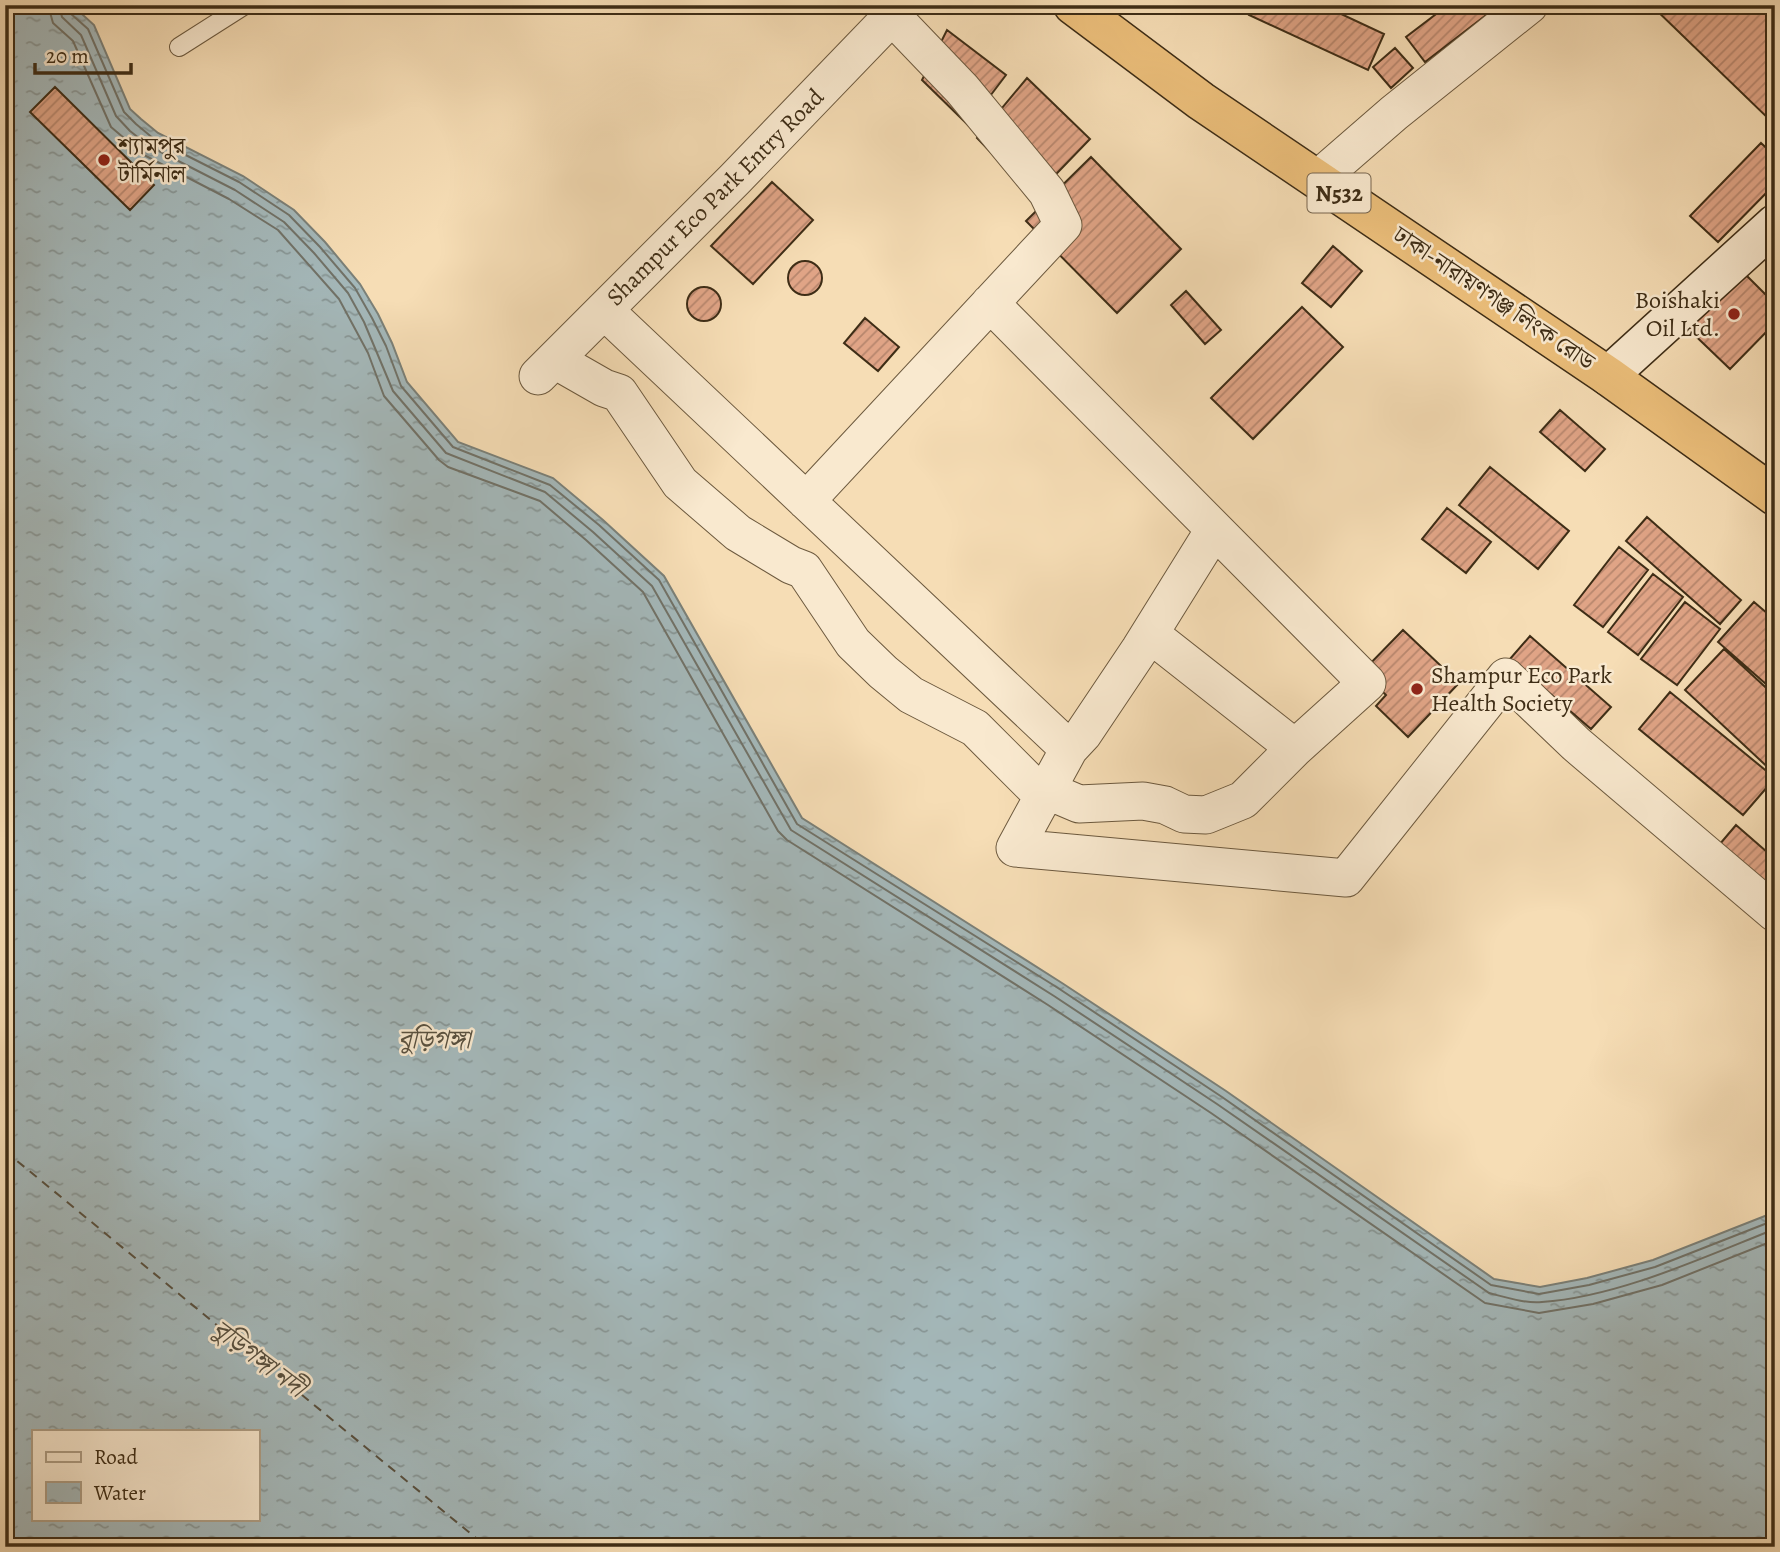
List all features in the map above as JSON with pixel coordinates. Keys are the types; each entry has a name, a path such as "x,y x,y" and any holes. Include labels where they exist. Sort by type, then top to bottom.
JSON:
{"highway":[{"name":"ঢাকা-নারায়ণগঞ্জ লিংক রোড","path":"1073,5 1201,101 1608,376 1775,496"}],"main road":[{"path":"1608,376 1775,224"}],"street":[{"path":"1318,179 1414,97 1529,5"},
{"name":"Shampur Eco Park Entry Road","path":"990,303 1063,225 1047,192 962,89 892,16 546,368 619,393 680,483 738,533 804,570 853,643 883,672 911,695 975,728 1036,789 1046,790"},
{"path":"806,500 990,303 1367,683 1294,748 1243,800 1206,815 1184,814 1165,805 1143,802 1079,804 1046,790"},
{"path":"604,310 1069,749"},
{"path":"1214,530 1150,634 1083,734 1069,749 1015,848 1346,878 1506,677 1576,744 1775,913"},
{"path":"1150,634 1294,748"}],"lane":[{"path":"179,47 245,5"}],"water":[{"name":"বুড়িগঙ্গা","path":"5,5 72,5 94,25 130,109 158,133 243,176 294,210 325,242 360,284 378,314 407,382 458,442 553,478 664,576 802,818 1226,1091 1494,1279 1540,1287 1587,1278 1653,1260 1775,1212 1775,1547 5,1547"}],"building":[{"path":"1253,5 1322,5 1384,34 1368,70 1249,15"},
{"path":"1448,5 1491,5 1494,9 1425,62 1406,37"},
{"path":"1651,5 1775,5 1775,125"},
{"path":"947,30 1006,75 968,125 922,80"},
{"path":"1395,48 1413,68 1391,88 1373,67"},
{"path":"1027,78 1090,139 1034,197 977,138"},
{"name":"শ্যামপুর টার্মিনাল","path":"55,87 154,185 130,210 30,112"},
{"path":"1761,143 1775,156 1775,184 1718,242 1690,216"},
{"path":"1091,157 1181,249 1117,313 1026,221"},
{"path":"772,182 813,220 753,284 711,246"},
{"path":"1333,246 1362,271 1331,307 1302,283"},
{"path":"805,261 817,266 822,278 817,290 805,295 793,290 788,278 793,266"},
{"name":"Boishaki Oil Ltd.","path":"1739,268 1775,304 1775,323 1730,369 1683,324"},
{"path":"704,287 716,292 721,304 716,316 704,321 692,316 687,304 692,292"},
{"path":"1186,291 1221,330 1205,344 1171,305"},
{"path":"1302,307 1343,347 1253,439 1211,398"},
{"path":"865,318 899,347 878,371 844,343"},
{"path":"1560,410 1605,449 1585,471 1540,432"},
{"path":"1490,467 1569,531 1538,569 1459,505"},
{"path":"1447,508 1491,542 1466,573 1422,539"},
{"path":"1647,517 1741,600 1720,624 1626,541"},
{"path":"1619,547 1648,570 1603,627 1574,605"},
{"path":"1653,574 1683,597 1638,655 1608,632"},
{"path":"1685,602 1720,629 1677,685 1641,659"},
{"path":"1754,602 1775,620 1775,692 1718,642"},
{"name":"Shampur Eco Park Health Society","path":"1403,630 1459,683 1408,737 1376,706 1386,695 1362,672"},
{"path":"1530,636 1611,707 1591,729 1510,659"},
{"path":"1724,649 1775,696 1775,774 1685,690"},
{"path":"1670,692 1775,778 1743,815 1639,729"},
{"path":"1736,825 1775,859 1775,878 1762,892 1714,851"}],"ferry route":[{"path":"5,1151 487,1547"}],"place":[{"name":"শ্যামপুর টার্মিনাল","path":"104,160"},
{"name":"Boishaki Oil Ltd.","path":"1734,314"},
{"name":"Shampur Eco Park Health Society","path":"1417,689"}],"water label":[{"name":"বুড়িগঙ্গা নদী","path":"259,1358"}]}
